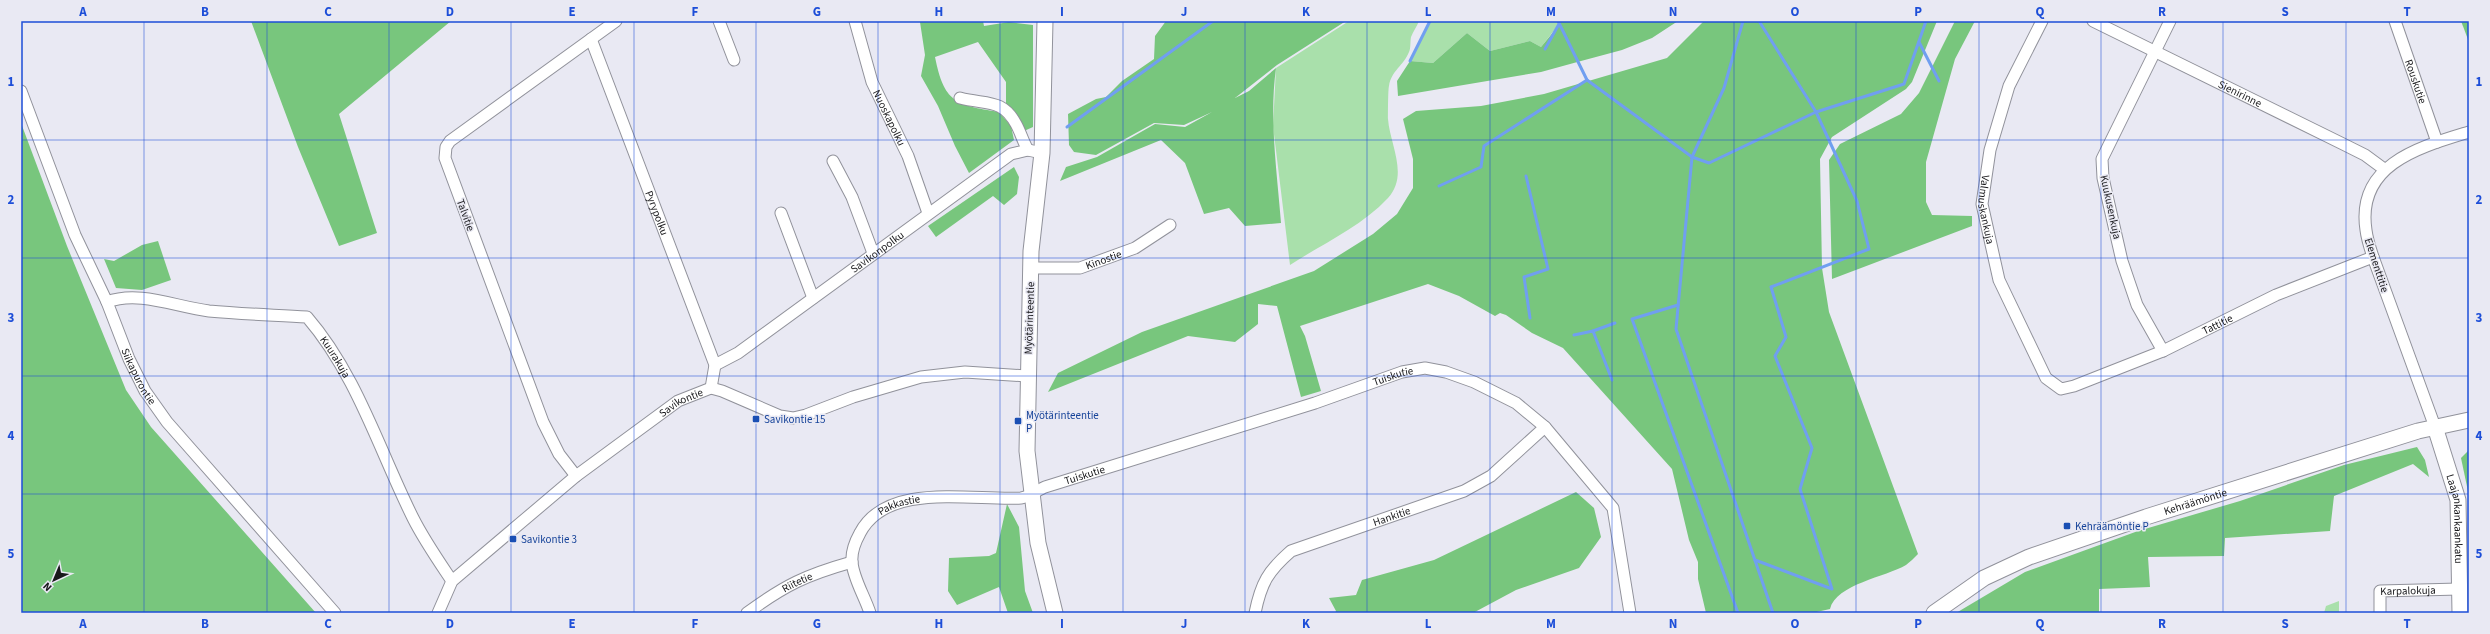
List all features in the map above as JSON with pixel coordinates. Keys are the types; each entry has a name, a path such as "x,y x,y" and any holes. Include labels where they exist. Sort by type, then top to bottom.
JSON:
{"street":[{"name":"Talvitie","path":"576,476 559,454 542,422 445,158 446,147 450,141 616,21"},
{"path":"719,21 734,60"},
{"name":"Nuoskapolku","path":"855,21 872,82 908,156 928,213"},
{"name":"Myötärinteentie","path":"1046,21 1035,151 1035,205 1030,268 1027,376 1027,452 1038,543 1055,613"},
{"name":"Valmuskankuja","path":"2042,21 2009,86 1990,150 1982,204 1999,280 2046,378 2061,389"},
{"name":"Sienirinne","path":"2093,21 2344,144 2365,155 2384,170"},
{"name":"Kuukusenkuja","path":"2163,351 2137,305 2122,260 2103,178 2102,159 2170,21"},
{"name":"Rouskutie","path":"2395,21 2437,142"},
{"name":"Pyrypolku","path":"591,39 715,365"},
{"name":"Siikapurontie","path":"21,91 75,235 107,302 145,391 167,422 335,613"},
{"path":"960,98 1002,106 1009,112 1035,151"},
{"name":"Elementtitie","path":"2435,427 2373,256 2366,230 2365,211 2369,196 2384,170 2395,160 2437,142 2469,132"},
{"name":"Savikonpolku","path":"715,365 738,353 928,213 1011,154 1035,151"},
{"path":"832,161 852,197 873,254"},
{"path":"781,213 813,298"},
{"name":"Kinostie","path":"1030,268 1080,268 1135,248 1170,225"},
{"name":"Tattitie","path":"2061,389 2074,386 2163,351 2276,295 2373,256"},
{"name":"Kuurakuja","path":"107,302 120,297 172,303 208,311 307,316 326,338 344,369 413,518 452,580"},
{"path":"710,388 715,365"},
{"name":"Tuiskutie","path":"1031,493 1315,403 1402,372 1425,368 1474,382 1516,403 1545,427 1613,508 1630,613"},
{"name":"Savikontie","path":"452,580 576,476 678,402 710,388 722,391 780,416 793,418 806,416 853,397 920,377 965,372 1027,376"},
{"name":"Kehräämöntie","path":"1934,613 1984,578 2029,557 2146,517 2435,427 2469,420"},
{"name":"Hankitie","path":"1256,613 1263,581 1276,565 1291,551 1464,491 1491,476 1545,427"},
{"name":"Laajankankaankatu","path":"2435,427 2458,500 2460,613"},
{"name":"Pakkastie","path":"870,613 852,562 855,541 864,525 882,511 902,501 926,497 1023,498 1031,493"},
{"name":"Riitetie","path":"746,613 792,583 816,573 852,562"},
{"path":"438,613 452,580"},
{"name":"Karpalokuja","path":"2380,613 2380,591 2459,589"}],"green space":[{"path":"251,21 451,21 339,114 377,233 339,246 298,147"},
{"path":"983,21 984,26 1009,22 1033,25 1033,127 1024,131 1006,104 1006,82 978,42 935,57 943,84 954,99 972,107 999,112 1011,126 1014,140 969,173 955,146 938,106 921,76 925,55 920,22"},
{"path":"1166,21 1346,21 1277,65 1235,98 1249,91 1276,68 1273,126 1281,223 1245,226 1229,208 1204,214 1185,163 1161,140 1060,181 1066,167 1097,157 1155,124 1185,127 1212,112 1184,125 1154,123 1096,155 1074,152 1069,145 1068,114 1096,99 1106,97 1122,81 1154,59 1155,36"},
{"path":"1349,21 1419,21 1411,37 1410,49 1407,57 1392,76 1389,88 1388,119 1397,160 1397,180 1394,189 1388,198 1366,218 1290,265 1273,126 1276,68"},
{"path":"1430,21 1557,21 1559,24 1541,47 1530,41 1490,51 1467,33 1433,63 1410,61"},
{"path":"1558,21 1678,21 1652,38 1622,50 1541,72 1398,96 1397,81 1410,61 1433,63 1467,33 1490,51 1530,41 1541,47 1559,25"},
{"path":"1704,21 1937,21 1912,82 1906,89 1832,137 1820,159 1822,268 1829,312 1918,554 1906,565 1851,587 1834,600 1830,609 1812,613 1706,613 1698,579 1698,562 1689,540 1672,469 1563,348 1532,333 1506,315 1500,313 1495,316 1459,296 1428,284 1300,326 1305,336 1321,391 1301,397 1277,306 1258,304 1258,324 1235,342 1188,336 1048,392 1058,373 1142,332 1314,271 1373,234 1397,214 1413,188 1413,159 1403,119 1416,111 1481,106 1544,94 1667,58"},
{"path":"1955,21 1975,21 1955,59 1926,162 1926,202 1932,215 1972,216 1972,226 1832,279 1829,160 1840,144 1901,114 1919,93"},
{"path":"2461,21 2469,21 2469,42"},
{"path":"21,123 67,246 126,390 151,427 316,613 21,613"},
{"path":"1014,167 1019,177 1017,194 1004,205 993,196 936,237 928,226"},
{"path":"158,241 171,280 142,290 116,288 104,259 114,261 142,245"},
{"path":"2417,447 2425,460 2429,477 2413,464 2334,496 2330,531 2225,538 2224,556 2148,557 2150,587 2099,589 2099,613 1956,613 2025,572 2138,531 2240,501 2344,465"},
{"path":"2469,450 2469,496 2461,458"},
{"path":"1576,492 1594,508 1601,537 1579,568 1516,590 1473,613 1335,613 1336,611 1329,598 1356,595 1362,580 1434,560"},
{"path":"1007,504 1019,527 1025,591 1033,613 1008,613 999,587 957,605 948,591 949,558 989,556 996,553"},
{"path":"2339,601 2339,613 2324,613 2326,606"}],"waterway":[{"path":"1067,127 1213,21"},
{"path":"1410,61 1430,21"},
{"path":"1558,21 1587,80"},
{"path":"1743,21 1724,88 1692,157 1676,329 1773,613"},
{"path":"1755,560 1832,589 1800,489 1812,448 1775,356 1786,337 1771,287 1869,249 1857,201 1816,112 1759,21"},
{"path":"1439,186 1481,167 1484,146 1587,80 1692,157 1709,163 1816,112 1904,84 1926,21"},
{"path":"1545,49 1559,24"},
{"path":"1919,42 1939,81"},
{"path":"1526,176 1548,269 1524,277 1530,318"},
{"path":"1678,305 1632,319 1738,613"},
{"path":"1593,331 1615,323"},
{"path":"1574,335 1593,331 1612,380"}],"place":[{"name":"Savikontie 15","path":"756,419"},
{"name":"Myötärinteentie P","path":"1018,421"},
{"name":"Kehräämöntie P","path":"2067,526"},
{"name":"Savikontie 3","path":"513,539"}]}
